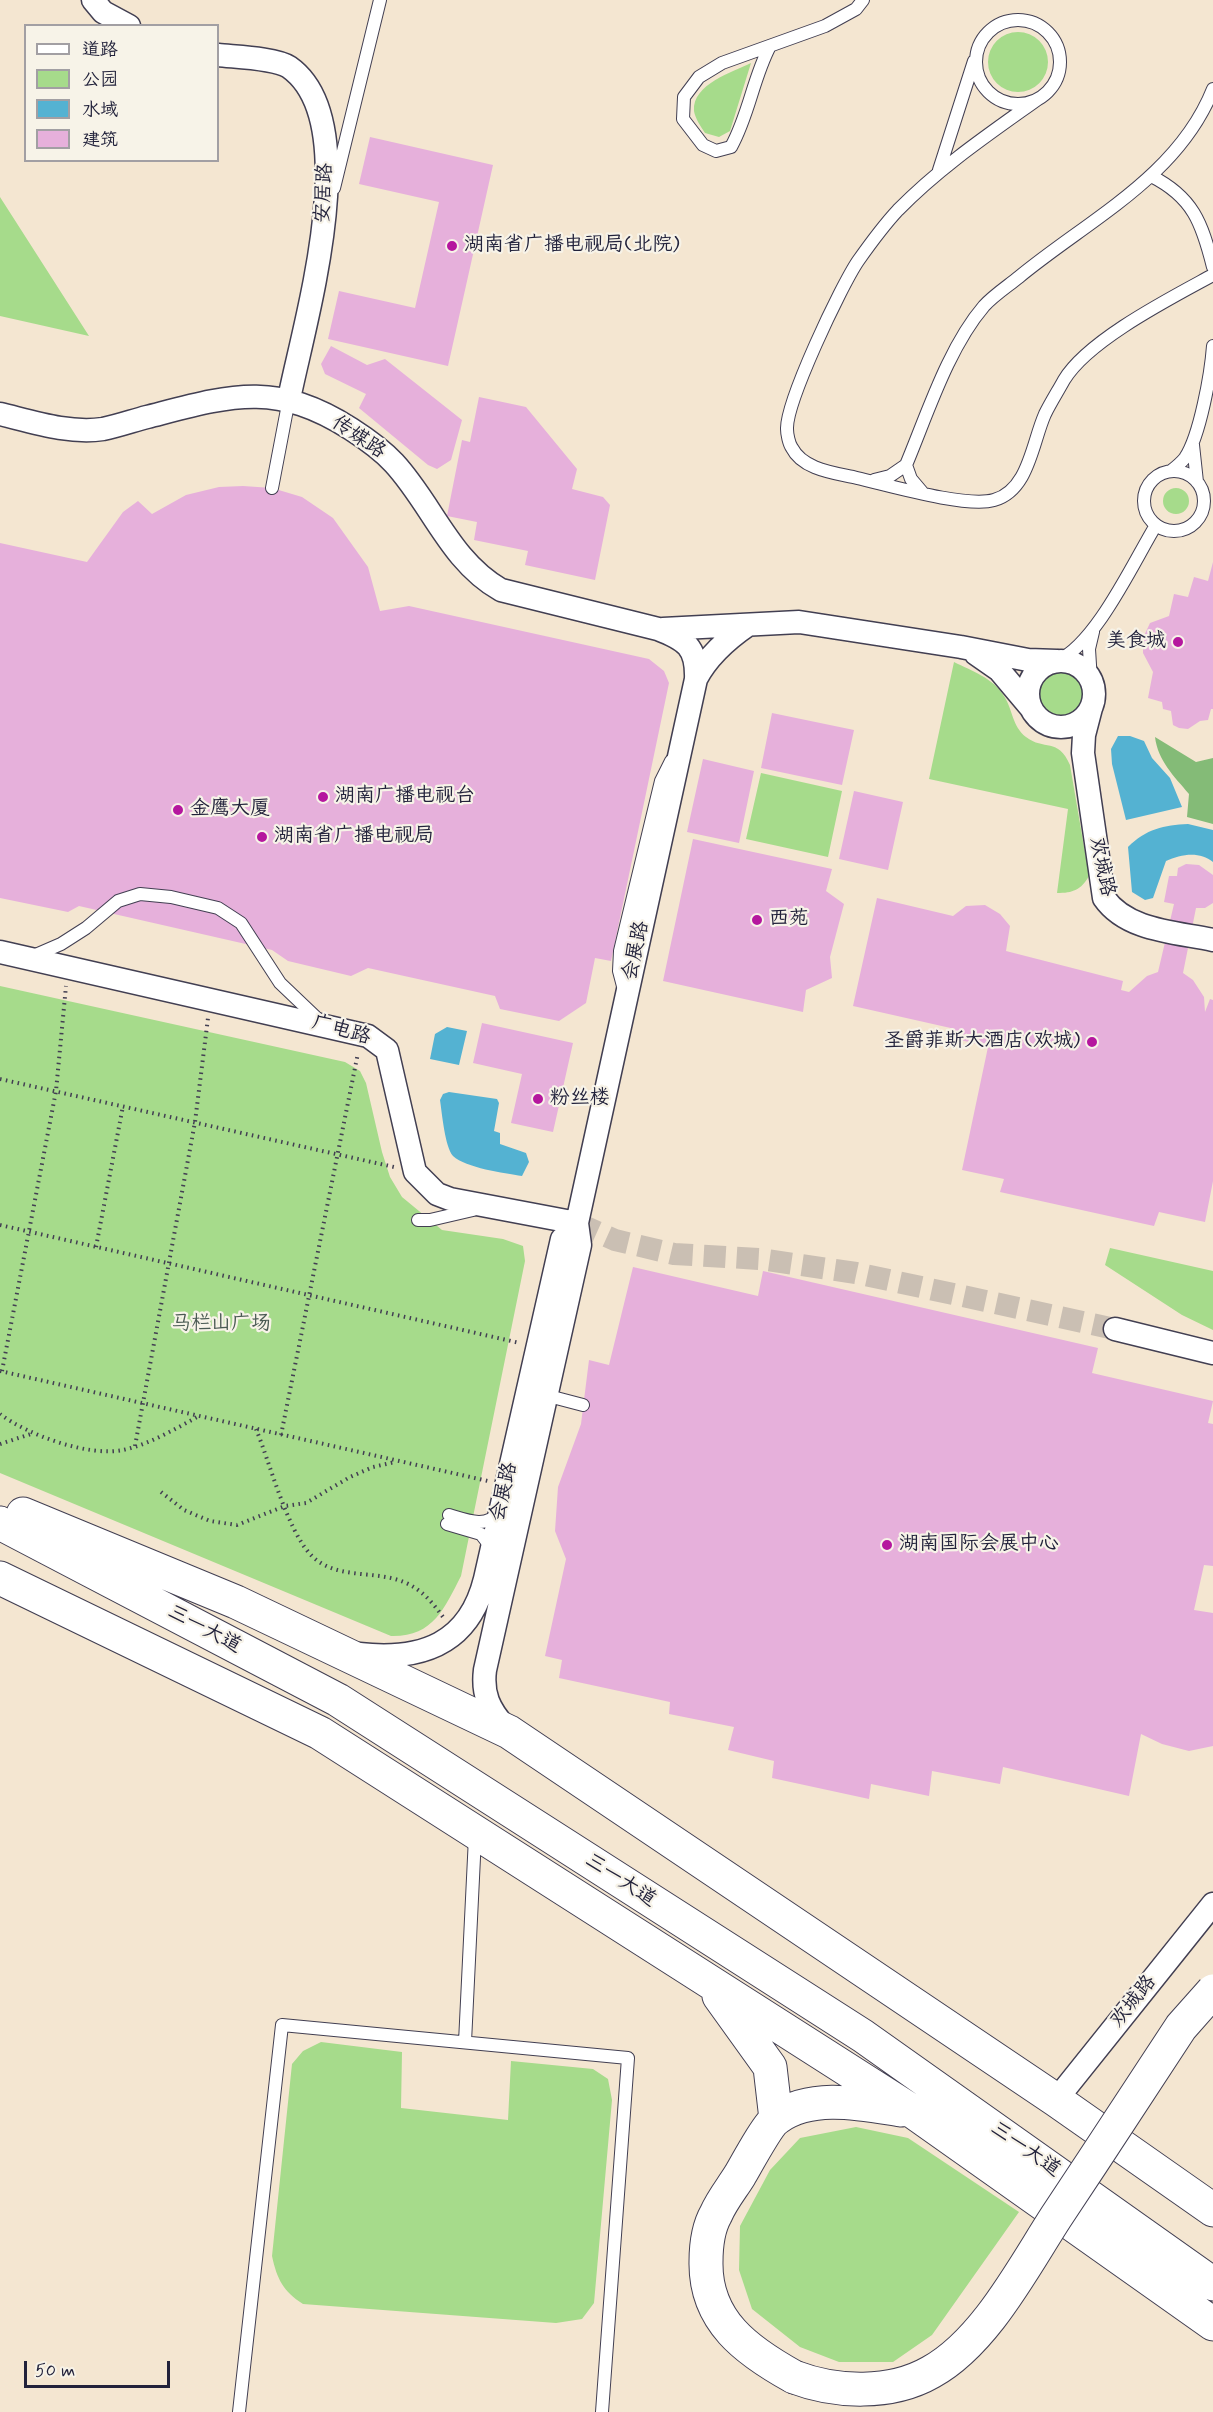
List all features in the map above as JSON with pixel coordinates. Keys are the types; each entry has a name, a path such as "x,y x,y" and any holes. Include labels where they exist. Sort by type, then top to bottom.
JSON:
{"highway":[{"path":"0,1505 125,1554 333,1648 509,1732 1056,2100 1213,2210"},
{"name":"三一大道","path":"0,1523 348,1706 863,2036 1213,2284"},
{"name":"三一大道","path":"0,1578 320,1733 912,2111 1213,2324"},
{"path":"710,1982 770,2067 776,2119"},
{"path":"912,2111 853,2102 808,2105 776,2119 715,2214 706,2246 706,2275 711,2303 724,2324 760,2359 795,2377 819,2386 850,2390 889,2386 930,2373 966,2346 1000,2302 1181,2027 1213,1991"}],"street":[{"path":"93,0 103,12 125,24"},
{"name":"安居路","path":"219,55 288,66 303,80 317,109 326,153 329,186 326,220 289,399"},
{"name":"传媒路","path":"0,414 51,426 83,430 104,429 209,401 249,396 289,399 351,429 393,462 451,544 482,580 501,590 658,629"},
{"path":"658,629 799,622 961,646 1028,660 1057,661 1077,666 1091,681 1094,690 1091,708 1078,722 1069,726 1042,719 1028,696 1033,677 1039,669 1057,661"},
{"path":"696,679 704,664 718,648 748,625"},
{"path":"658,629 680,638 690,647 697,661 696,679"},
{"path":"961,646 999,669 1042,719 1066,735 1083,753"},
{"name":"会展路","path":"509,1732 488,1705 483,1685 542,1394 580,1245 577,1223 696,679"},
{"name":"欢城路","path":"1091,708 1084,735 1083,753 1104,898 1116,914 1131,922 1213,940"},
{"name":"广电路","path":"9,952 324,1024 378,1041 387,1050 415,1172"},
{"path":"415,1172 437,1194 488,1207 577,1223"},
{"name":"会展路","path":"333,1648 352,1654 392,1657 434,1647 455,1634 468,1619 482,1592 504,1495 542,1394 538,1347 562,1239 577,1223"},
{"path":"1115,1329 1213,1353"},
{"name":"欢城路","path":"1056,2100 1213,1904"}],"lane":[{"path":"326,220 380,0"},
{"path":"770,46 761,63 741,129 730,147 716,151 703,145 683,119 684,98 699,77 722,63 825,26 856,9 863,0"},
{"path":"939,171 978,50 984,38 994,27 1006,21 1021,20 1035,23 1046,30 1059,53 1060,67 1049,91 939,171 897,212 858,262 829,317 792,404 787,429 792,448 806,463 871,482 974,501 994,500 1013,490 1028,463 1045,415 1066,376 1092,346 1213,275"},
{"path":"978,50 976,64 979,78 987,90 998,99 1011,103 1038,99"},
{"path":"871,482 890,476 906,465 957,349 971,323 986,305 1034,265 1111,210 1151,176 1186,138 1204,111 1213,89"},
{"path":"1151,176 1174,187 1197,215 1213,267"},
{"path":"1194,438 1193,461 1197,482 1209,501 1199,518 1184,529 1165,529 1156,525 1145,508 1147,488 1153,480 1171,471 1185,458 1194,438 1204,399 1213,346"},
{"path":"272,488 289,399"},
{"path":"906,465 911,479 922,492"},
{"path":"1171,471 1181,472 1197,482"},
{"path":"1057,661 1069,656 1096,625 1156,525"},
{"path":"1091,681 1089,649 1096,625"},
{"path":"9,952 61,944 86,928 118,901 140,894 171,897 218,908 241,923 280,983 324,1024"},
{"path":"418,1220 430,1220 488,1207"},
{"path":"542,1394 583,1405"},
{"path":"492,1550 481,1534 448,1520 481,1523 494,1519 504,1495"},
{"path":"465,2042 475,1832"},
{"path":"239,2412 282,2025 628,2058 602,2412"}],"path":[{"path":"68,967 56,1091 1,1371 399,1461 504,1495"},
{"path":"135,1446 195,1122 210,999"},
{"path":"282,1435 361,1034"},
{"path":"0,1079 415,1172"},
{"path":"96,1247 123,1106"},
{"path":"0,1226 538,1347"},
{"path":"0,1414 34,1433 86,1449 121,1450 153,1440 199,1416"},
{"path":"255,1428 285,1506 301,1542 311,1556 327,1566 353,1574 382,1576 406,1583 424,1594 455,1634"},
{"path":"0,1444 34,1433"},
{"path":"161,1492 184,1510 210,1521 237,1525 285,1506 306,1503 350,1477 373,1467 399,1461"}],"green space":[{"path":"1018,32 1035,37 1043,45 1048,62 1043,79 1035,87 1018,92 1001,87 993,79 988,62 993,45 1001,37"},
{"path":"751,63 730,131 719,137 705,133 694,111 695,102 700,93 715,80"},
{"path":"0,197 89,336 0,316"},
{"path":"1176,488 1185,492 1189,501 1185,510 1176,514 1167,510 1163,501 1167,492"},
{"path":"954,662 994,684 1007,701 1021,733 1033,741 1061,751 1070,765 1089,876 1076,890 1057,893 1068,809 929,779"},
{"path":"1061,672 1070,673 1077,678 1082,685 1082,703 1077,710 1070,715 1061,716 1052,715 1045,710 1040,703 1039,694 1040,685 1045,678 1052,673"},
{"path":"1155,737 1196,762 1213,758 1213,824 1187,817 1189,794 1163,761"},
{"path":"761,773 842,791 828,857 746,839"},
{"name":"马栏山广场","path":"0,986 345,1062 360,1071 366,1083 382,1152 390,1177 402,1197 442,1230 503,1239 523,1246 525,1261 461,1576 442,1610 427,1626 417,1632 391,1636 0,1473"},
{"path":"1110,1248 1213,1271 1213,1330 1182,1315 1105,1265"},
{"path":"321,2042 402,2052 401,2108 508,2120 511,2061 593,2069 608,2079 612,2100 594,2303 582,2319 556,2323 303,2304 290,2294 279,2278 272,2256 292,2064 303,2051"},
{"path":"856,2127 908,2138 1019,2212 932,2335 893,2362 839,2362 800,2347 752,2309 739,2270 740,2226 770,2170 800,2138"}],"water":[{"path":"1118,736 1130,736 1144,741 1152,758 1170,778 1182,807 1126,820 1112,764 1111,749"},
{"path":"1188,824 1213,830 1213,862 1196,855 1184,855 1166,861 1153,898 1145,900 1132,892 1128,847 1156,829"},
{"path":"447,1027 467,1031 459,1065 430,1059 435,1034"},
{"path":"449,1092 497,1099 499,1103 494,1131 500,1133 500,1144 526,1153 529,1162 522,1176 476,1167 453,1156 446,1138 440,1100 443,1094"}],"building":[{"name":"湖南省广播电视局(北院)","path":"370,137 493,165 448,366 328,339 339,291 415,308 439,202 359,184"},
{"path":"331,346 367,365 385,359 462,420 451,460 437,469 428,465 359,408 366,394 325,374 321,364"},
{"path":"479,397 526,407 577,469 572,489 603,497 610,505 595,580 525,565 528,551 474,540 477,522 447,516 462,440 470,442"},
{"name":"湖南广播电视台","path":"219,487 272,488 302,497 333,518 368,567 380,611 409,606 649,659 664,671 669,683 611,961 595,958 586,1003 559,1021 500,1009 495,996 368,968 351,976 288,961 272,950 79,906 68,912 0,898 0,543 87,562 123,512 138,501 152,514 186,495"},
{"name":"美食城","path":"1213,562 1213,709 1211,709 1208,720 1200,721 1188,729 1179,728 1173,725 1171,711 1163,709 1162,702 1148,698 1153,672 1143,653 1143,638 1150,623 1169,616 1174,594 1188,597 1194,577 1208,581"},
{"path":"772,713 854,730 842,785 761,768"},
{"path":"703,759 754,771 739,843 687,832"},
{"path":"854,791 903,802 888,870 839,859"},
{"name":"西苑","path":"693,839 832,869 826,891 844,904 830,957 832,978 806,990 803,1012 663,981"},
{"name":"圣爵菲斯大酒店(欢城)","path":"1186,864 1199,865 1213,875 1213,903 1205,908 1196,908 1183,973 1193,980 1204,997 1205,1012 1210,999 1213,1000 1213,1181 1205,1222 1159,1212 1154,1226 1000,1192 1004,1179 962,1170 988,1047 953,1038 955,1029 853,1006 877,898 953,916 966,906 985,905 1000,914 1010,926 1006,951 1123,981 1121,990 1129,992 1147,976 1158,972 1174,904 1164,902 1169,876 1177,876 1178,868"},
{"name":"粉丝楼","path":"482,1023 573,1043 553,1132 511,1123 522,1074 473,1063"},
{"name":"湖南国际会展中心","path":"633,1267 758,1296 763,1271 1098,1348 1092,1373 1213,1401 1208,1423 1213,1424 1213,1566 1204,1565 1194,1610 1213,1613 1213,1746 1189,1751 1162,1744 1141,1734 1129,1796 1003,1767 1000,1784 932,1771 929,1796 871,1784 869,1799 772,1778 774,1761 728,1750 734,1727 669,1714 670,1702 559,1678 562,1660 545,1656 566,1559 555,1531 558,1487 581,1424 589,1360 609,1365"}],"tunnel":[{"path":"577,1223 615,1240 674,1254 760,1259 856,1273 1115,1329"}],"place":[{"name":"湖南省广播电视局(北院)","path":"452,246"},
{"name":"美食城","path":"1178,642"},
{"name":"湖南广播电视台","path":"323,797"},
{"name":"金鹰大厦","path":"178,810"},
{"name":"湖南省广播电视局","path":"262,837"},
{"name":"西苑","path":"757,920"},
{"name":"圣爵菲斯大酒店(欢城)","path":"1092,1042"},
{"name":"粉丝楼","path":"538,1099"},
{"name":"湖南国际会展中心","path":"887,1545"}]}
